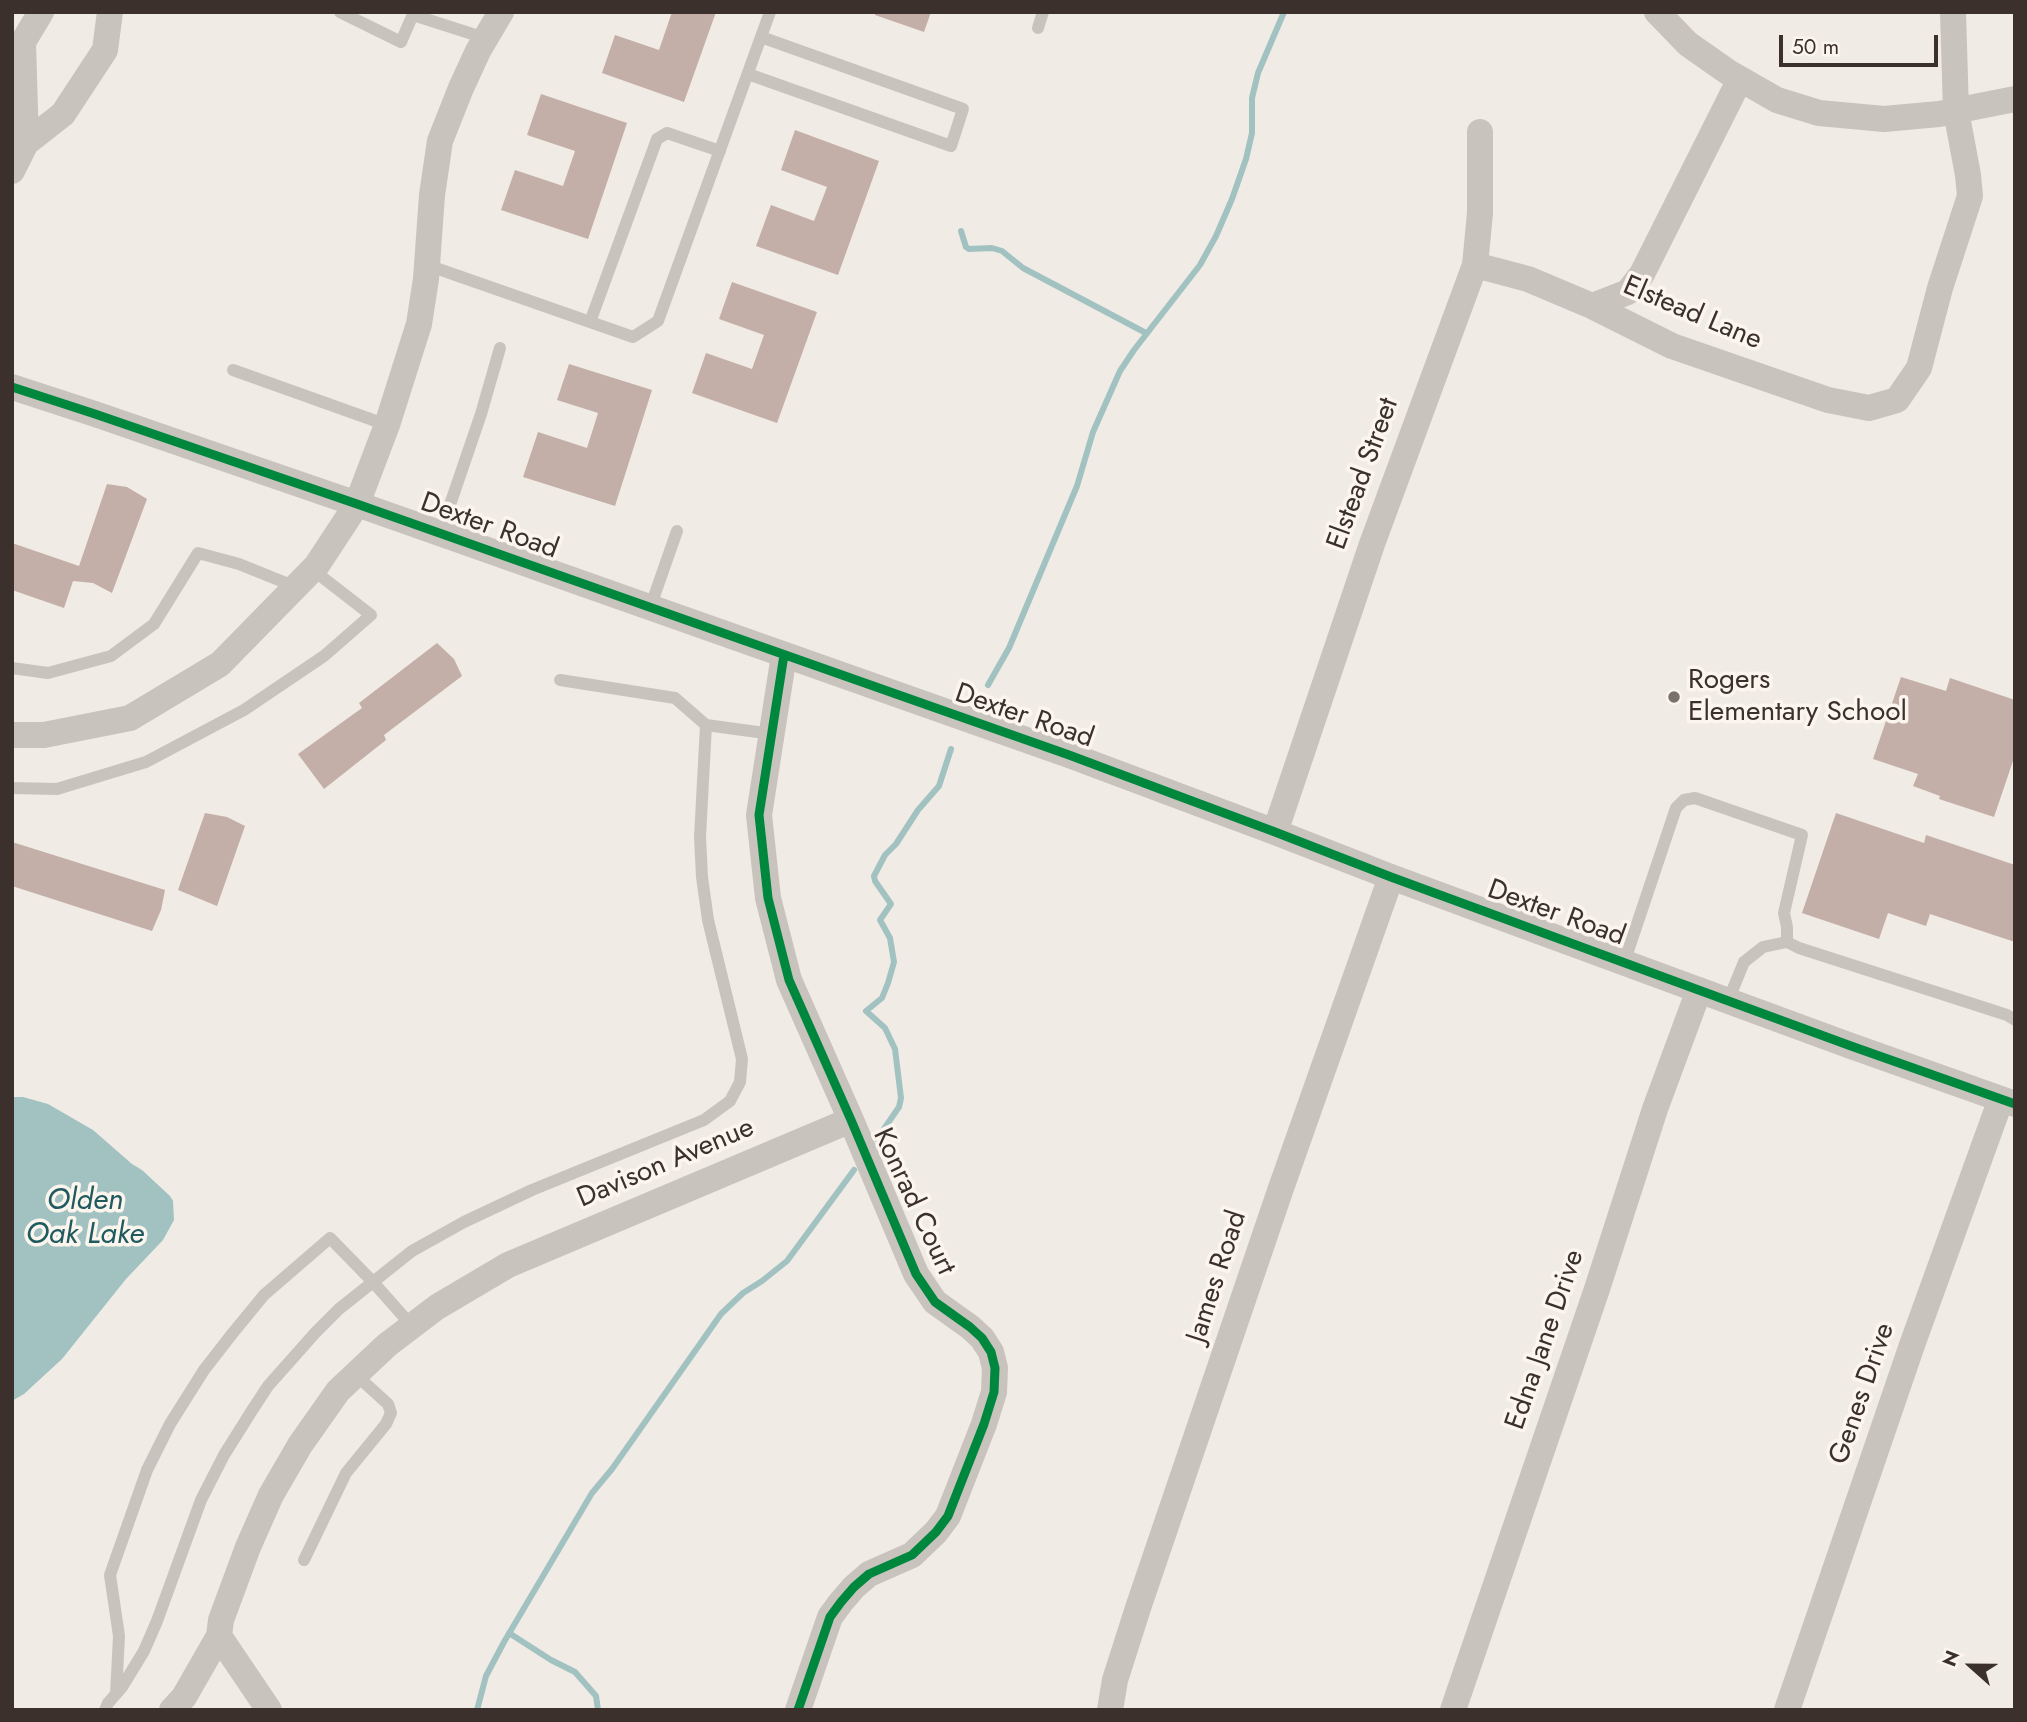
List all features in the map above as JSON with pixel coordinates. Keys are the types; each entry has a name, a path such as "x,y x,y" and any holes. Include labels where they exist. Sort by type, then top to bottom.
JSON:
{"street":[{"path":"26,143 23,42 41,12"},
{"path":"12,172 26,143 63,114 105,50 110,12"},
{"path":"12,735 44,735 130,718 219,664 304,578 357,505 387,425 419,324 440,141 461,88 500,12"},
{"path":"1953,12 1956,111"},
{"path":"1658,13 1688,44 1740,79 1777,100 1819,113 1884,120 1956,111 2015,99"},
{"path":"1592,306 1628,292 1642,274 1740,79"},
{"name":"Elstead Lane","path":"1475,265 1528,279 1592,306 1672,346 1828,400 1869,408 1897,400 1919,368 1940,288 1970,196 1956,111"},
{"name":"Elstead Street","path":"1275,832 1372,544 1475,265 1480,213 1480,132"},
{"name":"Dexter Road","path":"12,387 1069,755 1624,963 2008,1101"},
{"path":"783,654 759,815 768,898 789,980 851,1120"},
{"name":"James Road","path":"1111,1704 1115,1680 1139,1605 1280,1191 1391,877"},
{"name":"Edna Jane Drive","path":"1453,1710 1656,1109 1699,990"},
{"name":"Genes Drive","path":"1787,1710 1912,1345 2008,1101"},
{"name":"Davison Avenue","path":"172,1710 184,1698 219,1636 221,1620 271,1495 307,1434 338,1391 387,1345 437,1307 508,1265 851,1120"},
{"name":"Konrad Court","path":"798,1710 830,1617 841,1602 869,1574 912,1555 948,1516 994,1392 995,1368 991,1352 982,1338 970,1327 935,1302 916,1274 851,1120"},
{"path":"219,1636 269,1710"}],"lane":[{"path":"340,12 401,42 414,14 485,38"},
{"path":"427,265 633,337 658,321 770,12"},
{"path":"1038,28 1043,12"},
{"path":"748,74 951,146 963,109 761,37"},
{"path":"590,322 657,139 667,133 720,151"},
{"path":"440,534 481,414 500,348"},
{"path":"233,370 387,425"},
{"path":"650,608 677,531"},
{"path":"12,668 48,673 111,656 154,624 198,553 304,578 371,615 324,656 244,710 146,762 57,789 12,788"},
{"path":"560,680 674,698 706,725 772,734"},
{"path":"106,1710 144,1651 201,1500 224,1455 268,1386 339,1308 412,1251 464,1222 543,1185 704,1120 730,1101 740,1082 742,1059 708,920 702,877 700,837 706,725"},
{"path":"1624,963 1675,808 1684,800 1695,798 1802,835 1784,914 1787,942"},
{"path":"1728,1001 1744,962 1763,947 1787,942 2007,1015 2015,1020"},
{"path":"116,1694 120,1636 110,1575 147,1470 170,1424 204,1370 264,1295 330,1238 412,1326"},
{"path":"304,1560 346,1473 386,1424 391,1413 388,1404 356,1375"}],"water":[{"name":"Olden Oak Lake","path":"12,1097 48,1104 93,1130 170,1196 173,1201 174,1220 163,1240 126,1279 62,1359 24,1394 12,1401"}],"building":[{"path":"672,12 716,12 684,102 602,73 615,35 659,50"},
{"path":"875,12 931,12 924,32 875,15"},
{"path":"541,94 627,123 588,239 501,210 515,170 563,186 575,151 527,135"},
{"path":"795,130 879,161 838,275 756,246 771,205 814,221 827,187 781,170"},
{"path":"732,282 817,312 777,423 692,393 706,353 752,369 764,335 719,319"},
{"path":"569,364 652,390 615,506 523,477 538,432 587,448 598,413 557,400"},
{"path":"107,484 127,487 147,499 112,593 93,583 73,581 64,608 12,590 12,543 79,566"},
{"path":"437,643 454,659 462,676 384,735 386,740 324,789 298,754 362,708 359,703"},
{"path":"1901,677 1946,691 1950,678 2015,700 2015,755 1994,817 1939,799 1940,796 1913,786 1918,774 1873,759"},
{"path":"205,813 227,817 245,826 217,906 178,890"},
{"path":"1836,813 1924,843 1926,835 2015,865 2015,942 1930,914 1926,926 1888,913 1879,939 1802,913"},
{"path":"12,842 165,890 161,910 152,931 12,886"}],"waterway":[{"path":"988,685 1009,648 1077,486 1093,432 1120,371 1200,265 1216,236 1246,159 1252,133 1252,98 1258,73 1284,12"},
{"path":"961,231 969,249 992,248 1002,251 1023,268 1146,333"},
{"path":"877,1139 899,1107 901,1098 895,1049 885,1028 866,1011 882,998 894,962 890,938 880,920 891,904 874,876 885,855 939,786 951,749"},
{"path":"477,1710 486,1676 504,1642 592,1493 612,1469 721,1314 743,1293 787,1261 854,1170"},
{"path":"509,1633 575,1672 596,1696 598,1710"}],"cycle path":[{"path":"12,387 357,504 1069,755 1391,877 2015,1104"},
{"path":"784,655 759,815 768,898 789,980 916,1274 935,1302 982,1338 991,1352 995,1368 994,1392 984,1424 948,1516 912,1555 869,1574 841,1602 830,1617 798,1710"}],"place":[{"name":"Rogers Elementary School","path":"1674,697"}]}
